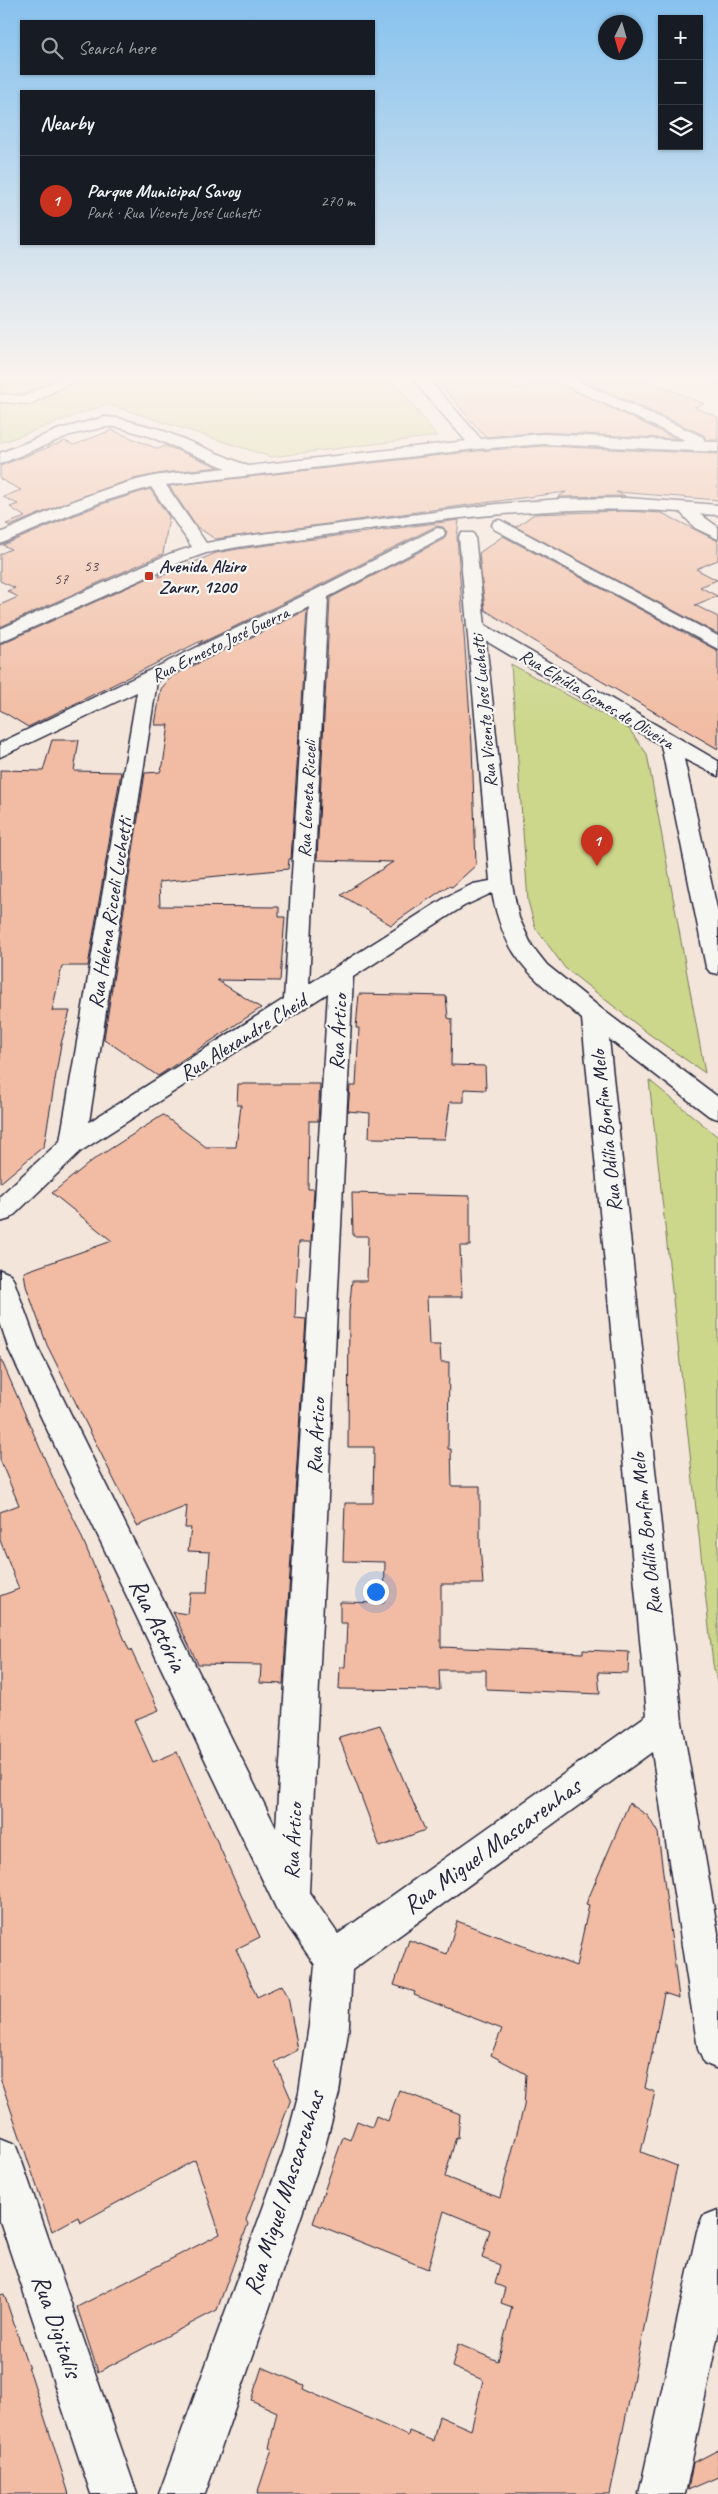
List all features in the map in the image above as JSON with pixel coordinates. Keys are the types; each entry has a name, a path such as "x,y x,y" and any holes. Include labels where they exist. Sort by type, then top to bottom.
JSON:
{"street":[{"path":"0,539 108,493"},
{"path":"164,493 202,549"},
{"path":"0,636 130,576 202,549 238,542 421,520 498,517 592,502 718,510"},
{"path":"684,507 700,524 718,534"},
{"path":"421,520 437,533 468,537 491,532 498,517"},
{"path":"498,517 718,643"},
{"name":"Rua Ernesto José Guerra","path":"0,751 319,595 437,533"},
{"name":"Rua Vicente José Luchetti","path":"468,537 501,885 508,918 521,948 539,970 594,1016 718,1110"},
{"name":"Rua Leoneta Ricceli","path":"296,1004 319,595"},
{"name":"Rua Elpídia Gomes de Oliveira","path":"477,628 718,770"},
{"name":"Rua Helena Ricceli Luchetti","path":"72,1145 148,680"},
{"path":"671,743 718,967"},
{"name":"Rua Alexandre Cheid","path":"0,1212 72,1145 341,976 456,901 481,890 501,885"},
{"name":"Rua Ártico","path":"290,1897 341,976"},
{"name":"Rua Odília Bonfim Melo","path":"594,1016 665,1722 718,2049"},
{"name":"Rua Astória","path":"0,1281 24,1350 290,1897 334,1960"},
{"name":"Rua Miguel Mascarenhas","path":"182,2494 304,2150 319,2093 329,2026 334,1960 665,1722"},
{"name":"Rua Digitalis","path":"0,2159 114,2494"},
{"path":"662,2494 718,2230"}],"green space":[{"path":"511,664 629,729 647,754 705,1073 649,1034 565,968 535,927 528,901"},
{"path":"649,1080 718,1137 718,1687 713,1664"}],"building":[{"path":"12,493 91,493 10,526 6,524 25,517 10,507 18,504 3,497"},
{"path":"136,493 153,493 169,517 163,554 0,627 0,605 18,597 7,591 15,588 0,581 0,554 11,549 3,545 102,504"},
{"path":"174,493 556,493 215,539 196,526"},
{"path":"564,493 619,493 625,496 558,497"},
{"path":"634,493 718,493 718,500"},
{"path":"624,511 662,513 718,541 718,560 696,569 717,580 700,587 717,596 695,605 718,617 718,634 516,527 534,514"},
{"path":"459,520 457,537 472,745 476,865 452,887 448,886 391,925 341,895 393,862 317,860 330,598 444,539 447,532 443,527 436,526 312,589 199,644 203,640 28,727 0,710 0,644 160,573 159,577 216,553 238,549"},
{"path":"503,536 718,651 718,749 565,660 485,610 479,553"},
{"path":"307,610 291,859 289,859 288,869 159,882 160,906 279,907 279,917 285,917 280,981 217,980 261,1008 158,1076 104,1039 145,773 160,772 163,765 169,725 155,725 161,689 172,676"},
{"path":"52,740 79,740 74,771 121,772 88,966 62,966 52,1011 70,1011 61,1044 44,1146 0,1183 0,770 43,771"},
{"path":"359,994 446,996 448,1018 452,1019 451,1065 485,1066 486,1090 464,1089 464,1102 450,1102 445,1139 369,1138 370,1113 348,1111 350,1086 356,1086 359,1028 356,1028"},
{"path":"238,1084 320,1084 318,1121 309,1121 308,1189 314,1189 311,1242 299,1242 295,1318 306,1319 283,1684 260,1683 261,1665 198,1664 173,1612 188,1614 190,1593 207,1593 210,1552 188,1551 191,1528 185,1528 187,1506 137,1526 47,1345 26,1286 24,1272 112,1241 52,1193 93,1160 163,1115 206,1147 236,1147 241,1105 237,1105"},
{"path":"352,1193 470,1196 470,1246 460,1246 462,1297 427,1297 429,1345 440,1345 441,1362 449,1362 448,1449 451,1449 452,1486 480,1486 480,1544 483,1584 441,1584 441,1647 583,1653 583,1650 629,1652 628,1673 598,1672 600,1694 486,1689 486,1670 439,1670 440,1690 339,1689 340,1667 345,1667 347,1623 340,1623 340,1602 384,1603 385,1562 343,1561 345,1503 373,1503 374,1447 348,1447 349,1312 352,1281 367,1281 368,1236 353,1236"},
{"path":"0,1357 57,1487 75,1521 129,1650 131,1650 159,1710 134,1720 153,1762 177,1752 260,1937 236,1949 257,1997 282,1985 288,1997 298,2050 275,2062 291,2099 246,2220 248,2224 217,2310 98,2372 77,2307 220,2234 195,2160 80,2223 78,2217 52,2231 0,2078 0,1596 19,1589 0,1540 0,1512 19,1505 0,1460"},
{"path":"380,1725 425,1830 380,1847 339,1737"},
{"path":"629,1803 648,1816 658,1833 679,1998 664,1993 645,2088 655,2092 641,2152 677,2166 610,2494 257,2494 272,2449 269,2448 277,2412 251,2400 262,2367 304,2385 303,2389 408,2436 409,2431 433,2441 439,2416 471,2430 483,2380 452,2367 458,2344 498,2361 512,2307 501,2303 505,2288 495,2284 500,2265 482,2258 490,2230 444,2211 428,2269 313,2223 343,2137 350,2140 357,2121 372,2127 376,2116 388,2121 399,2090 460,2114 458,2138 456,2137 445,2177 500,2198 524,2106 526,2074 491,2055 502,2029 414,1995 415,1992 394,1985 409,1940 447,1954 457,1921 576,1966 589,1905 586,1904"},
{"path":"4,2294 69,2494 0,2494 0,2295"},
{"path":"718,2450 718,2477 688,2490 693,2463"}],"place":[{"name":"Avenida Alziro Zarur, 1200","path":"149,576"},
{"name":"Parque Municipal Savoy","path":"597,866"}]}
